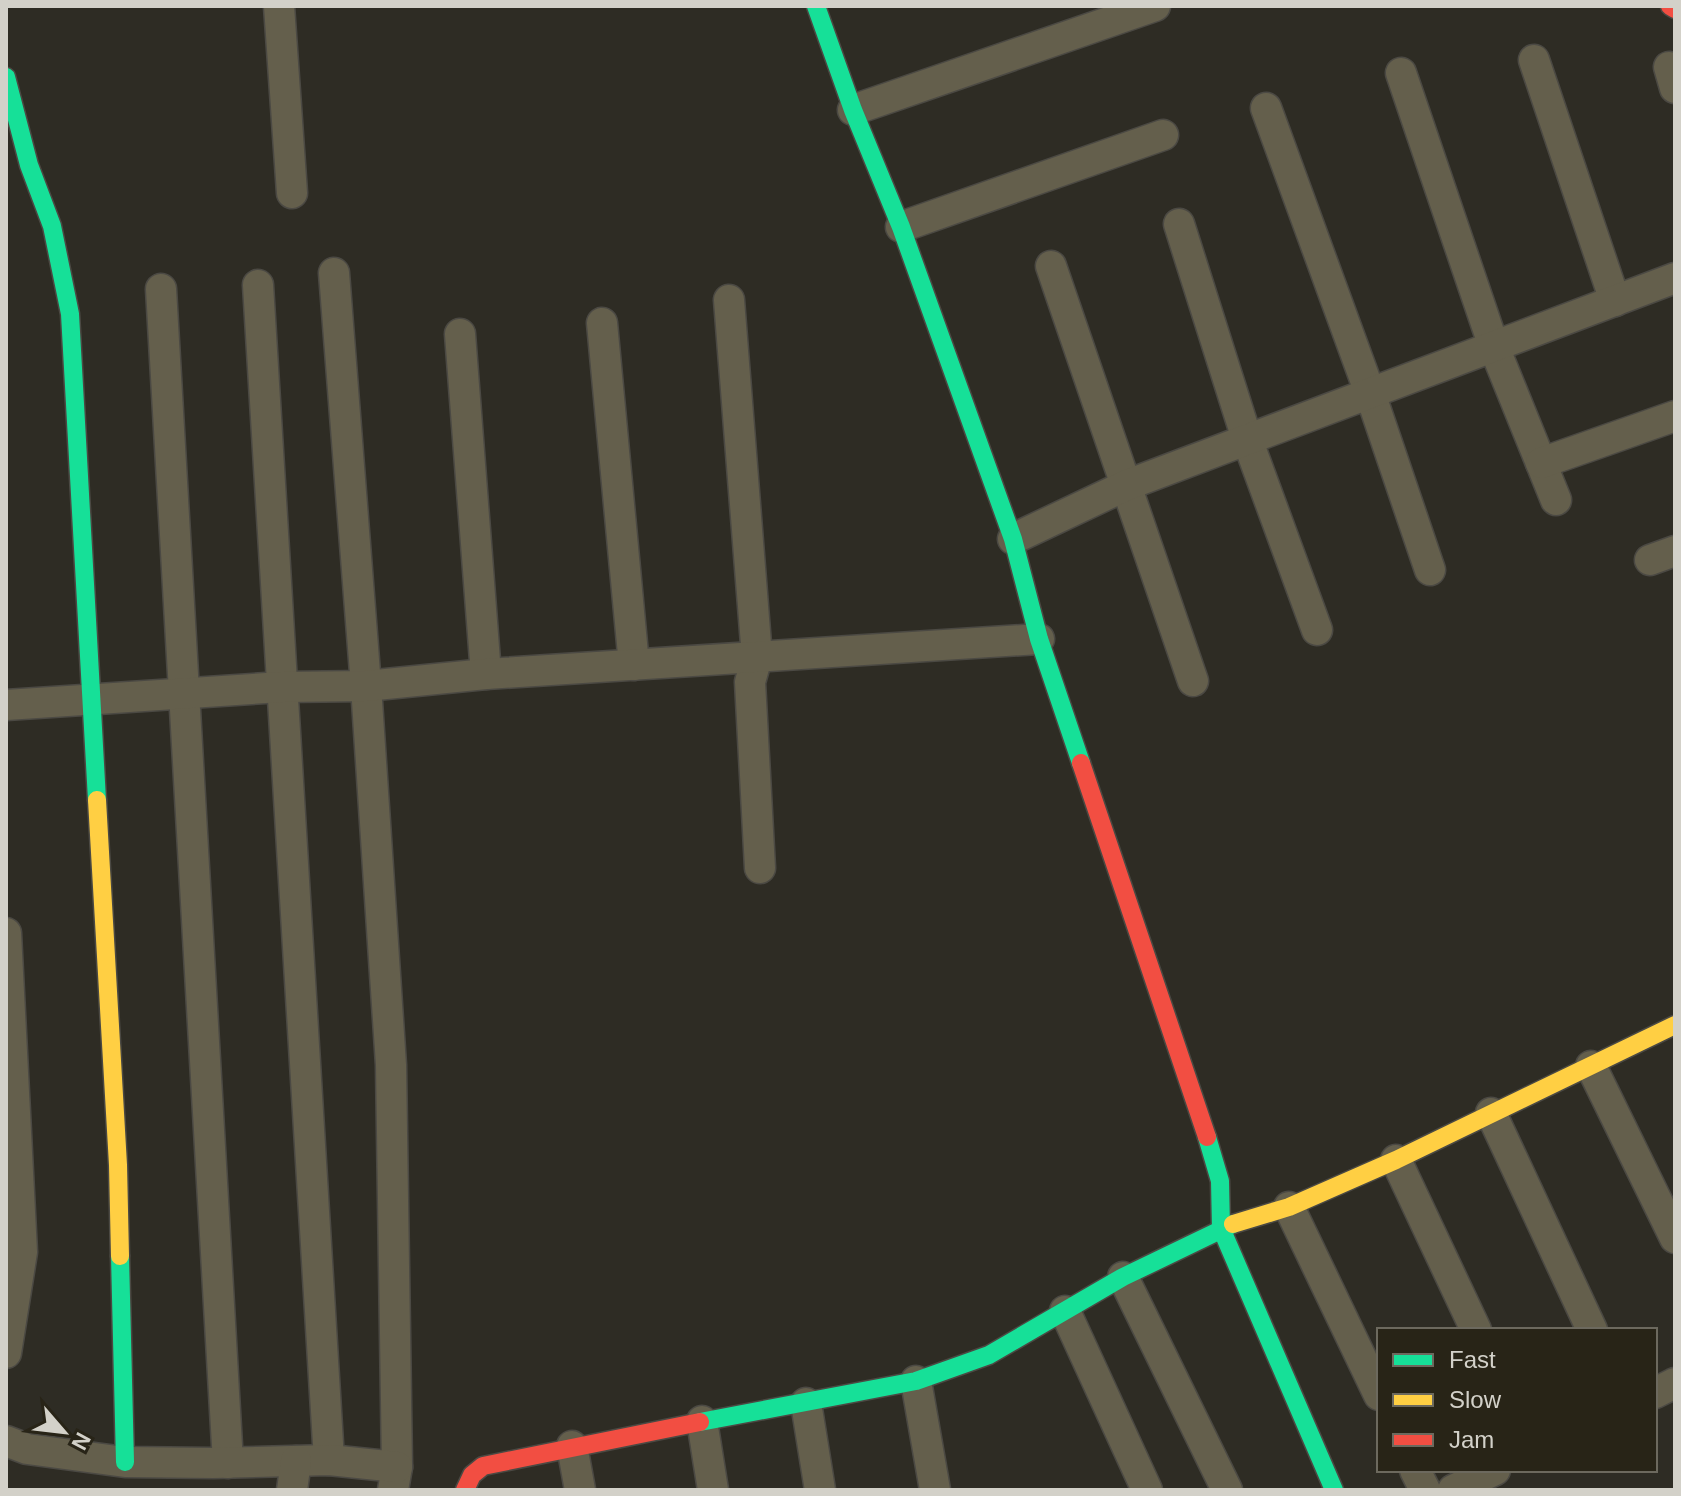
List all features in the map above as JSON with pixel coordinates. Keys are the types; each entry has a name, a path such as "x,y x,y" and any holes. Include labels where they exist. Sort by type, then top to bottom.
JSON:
{"street":[{"path":"279,6 292,193"},
{"path":"816,6 853,110 901,227 1013,539 1039,639 1209,1142 1220,1181 1221,1228 1334,1490"},
{"path":"853,110 1155,6"},
{"path":"1534,60 1615,301"},
{"path":"1401,73 1494,347 1556,500"},
{"path":"6,77 29,165 52,226 70,314 118,1165 125,1462"},
{"path":"1266,108 1370,393 1430,570"},
{"path":"901,227 1163,135"},
{"path":"1179,224 1247,439 1317,630"},
{"path":"1051,266 1193,681"},
{"path":"6,1441 27,1449 216,1472 294,1476 329,1460 395,1478 391,1065 334,273"},
{"path":"1013,539 1127,485 1675,278"},
{"path":"258,285 329,1460"},
{"path":"161,289 184,693 216,1472"},
{"path":"729,300 757,657 750,682 760,868"},
{"path":"602,323 634,665"},
{"path":"460,334 486,674"},
{"path":"1541,463 1675,416"},
{"path":"6,705 282,687 366,686 486,674 1039,639"},
{"path":"6,933 22,1252 6,1353"},
{"path":"465,1490 472,1475 483,1466 572,1446 916,1381 989,1355 1123,1277 1221,1228 1289,1207 1396,1160 1675,1025"},
{"path":"1591,1066 1675,1238"},
{"path":"1491,1113 1591,1328"},
{"path":"1396,1160 1475,1328"},
{"path":"1289,1207 1377,1391"},
{"path":"1123,1277 1227,1490"},
{"path":"1065,1311 1147,1490"},
{"path":"916,1381 935,1490"},
{"path":"1657,1392 1675,1383"},
{"path":"806,1403 820,1490"},
{"path":"702,1421 713,1490"},
{"path":"572,1446 580,1490"},
{"path":"1416,1472 1425,1490"},
{"path":"1453,1490 1491,1472"}],"traffic: fast":[{"path":"816,6 853,110 901,227 1013,539 1039,639 1081,763"},
{"path":"6,77 29,165 52,226 70,314 97,800"},
{"path":"1207,1137 1220,1181 1221,1228 1334,1490"},
{"path":"700,1422 916,1381 989,1355 1123,1277 1233,1224"},
{"path":"120,1256 125,1462"}],"traffic: slow":[{"path":"97,800 118,1165 120,1256"},
{"path":"1233,1224 1289,1207 1396,1160 1675,1025"}],"traffic: jam":[{"path":"1670,6 1675,9"},
{"path":"1081,763 1207,1137"},
{"path":"465,1490 472,1475 483,1466 700,1422"}]}
